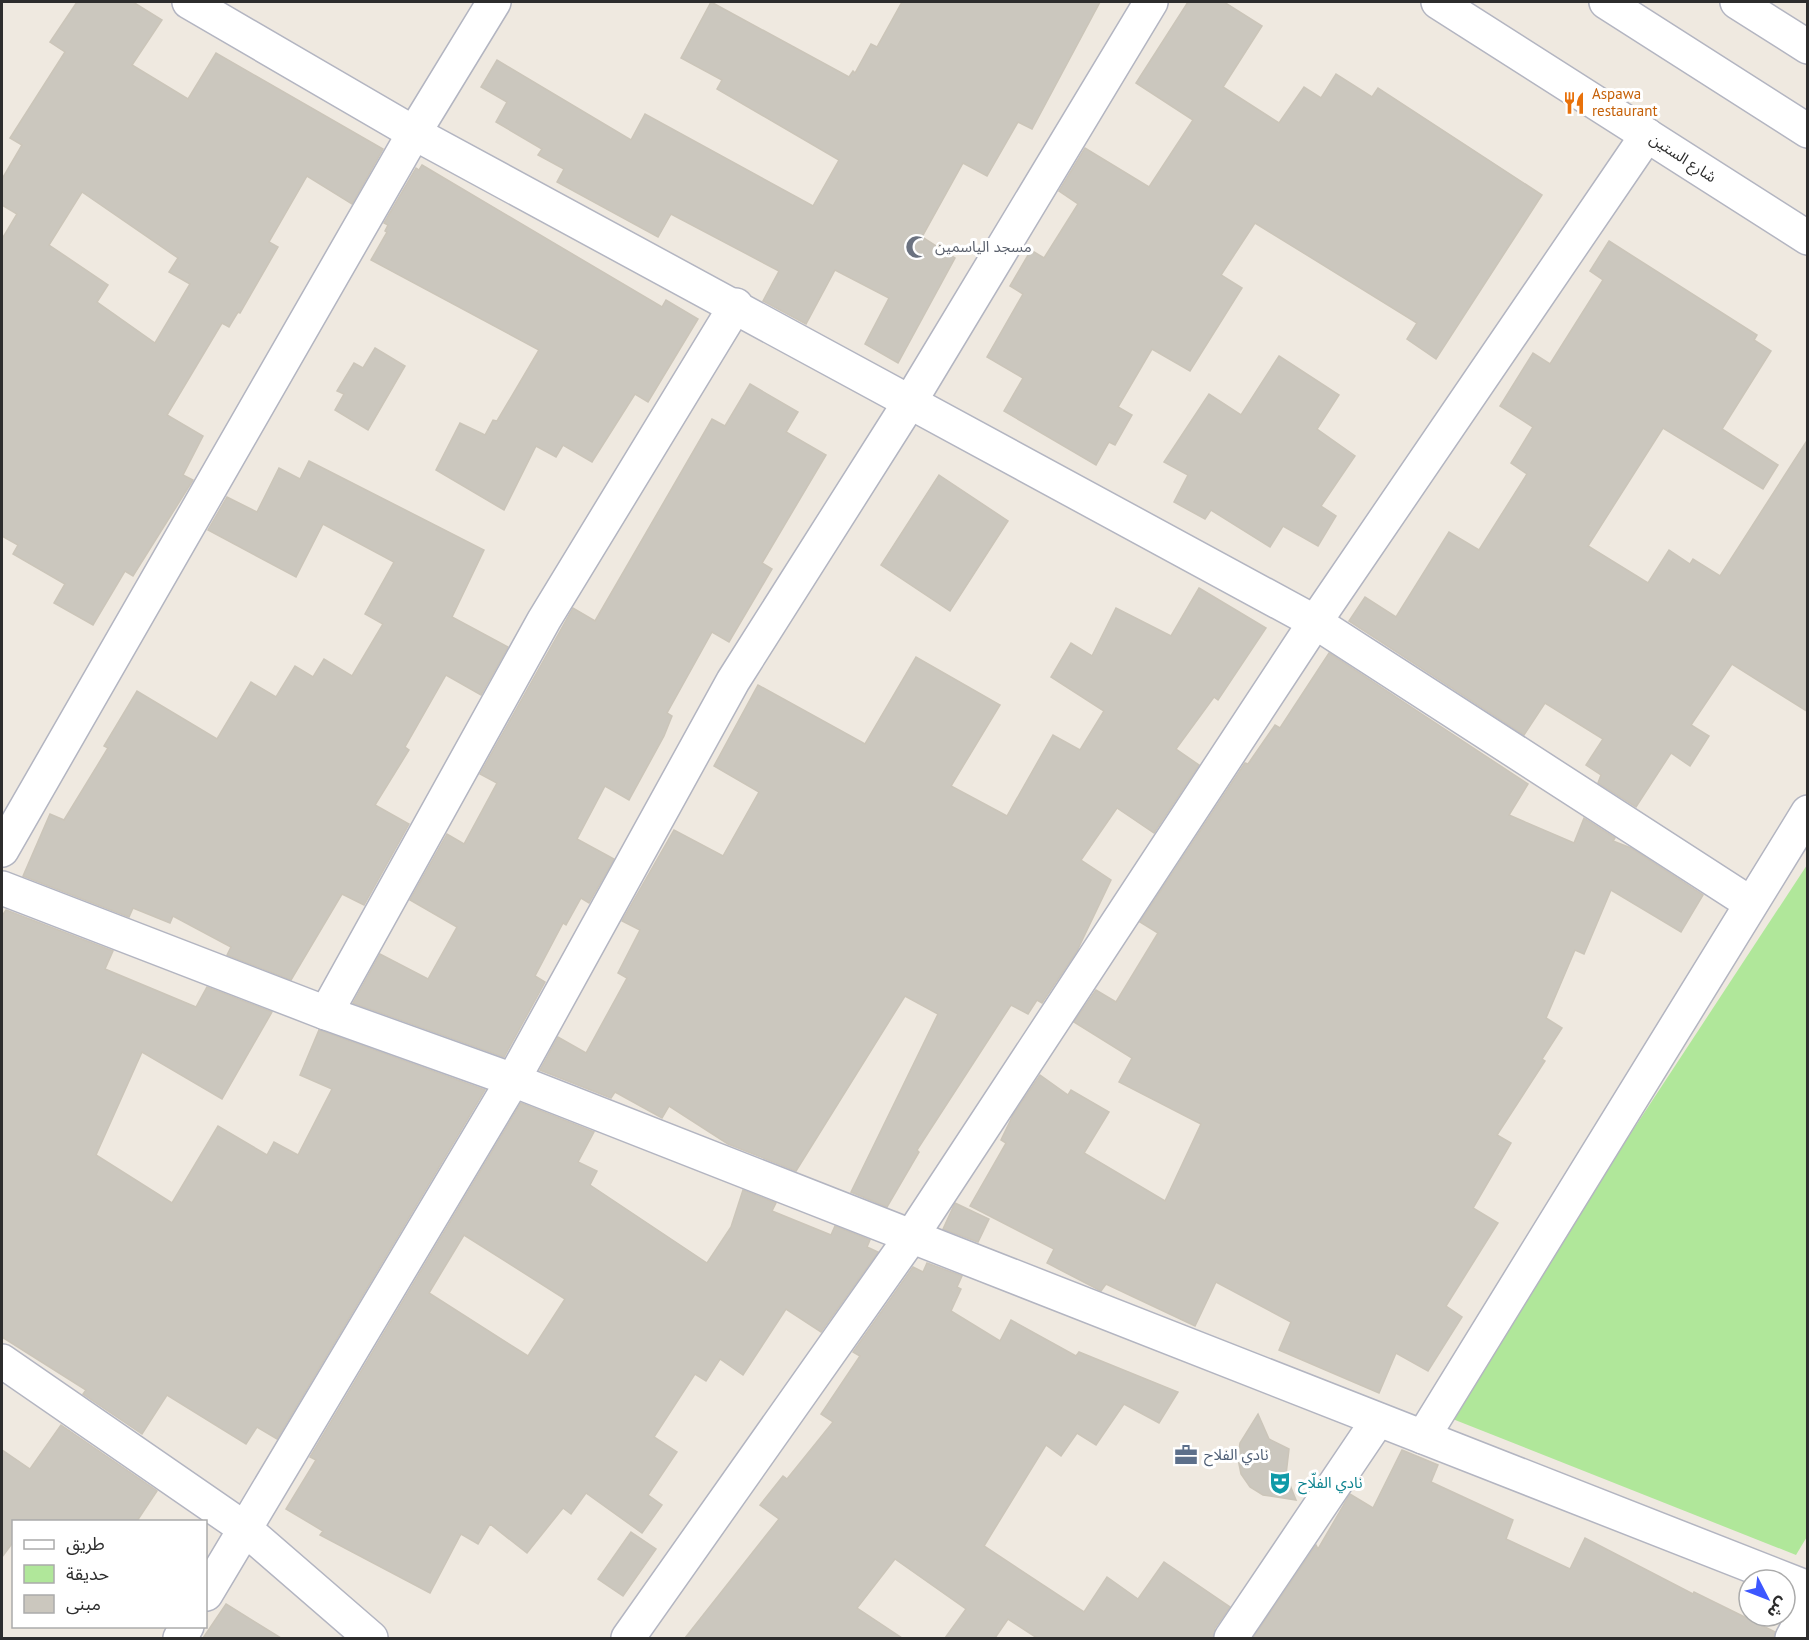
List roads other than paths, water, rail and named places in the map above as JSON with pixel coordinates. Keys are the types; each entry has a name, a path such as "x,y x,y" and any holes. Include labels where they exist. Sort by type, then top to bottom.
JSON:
{"street":[{"path":"189,2 414,133 736,305 1315,622 1750,903"},
{"path":"2,850 414,133 494,2"},
{"path":"207,1592 513,1080 733,681 911,400 1151,2"},
{"name":"شارع الستين","path":"1438,2 1808,238"},
{"path":"1606,2 1808,131"},
{"path":"1737,2 1808,47"},
{"path":"628,1638 911,1237 1315,622 1647,135"},
{"path":"326,1014 544,620 736,305"},
{"path":"1424,1437 1808,812"},
{"path":"2,888 326,1014 513,1080 1808,1588"},
{"path":"2,1361 244,1528 371,1638"},
{"path":"1230,1638 1378,1420"},
{"path":"1792,1638 1808,1608"}],"place":[{"name":"Aspawa restaurant","path":"1574,103"},
{"name":"مسجد الياسمين","path":"917,247"},
{"name":"نادي الفلاح","path":"1186,1455"},
{"name":"نادي الفلّاح","path":"1280,1483"}]}
